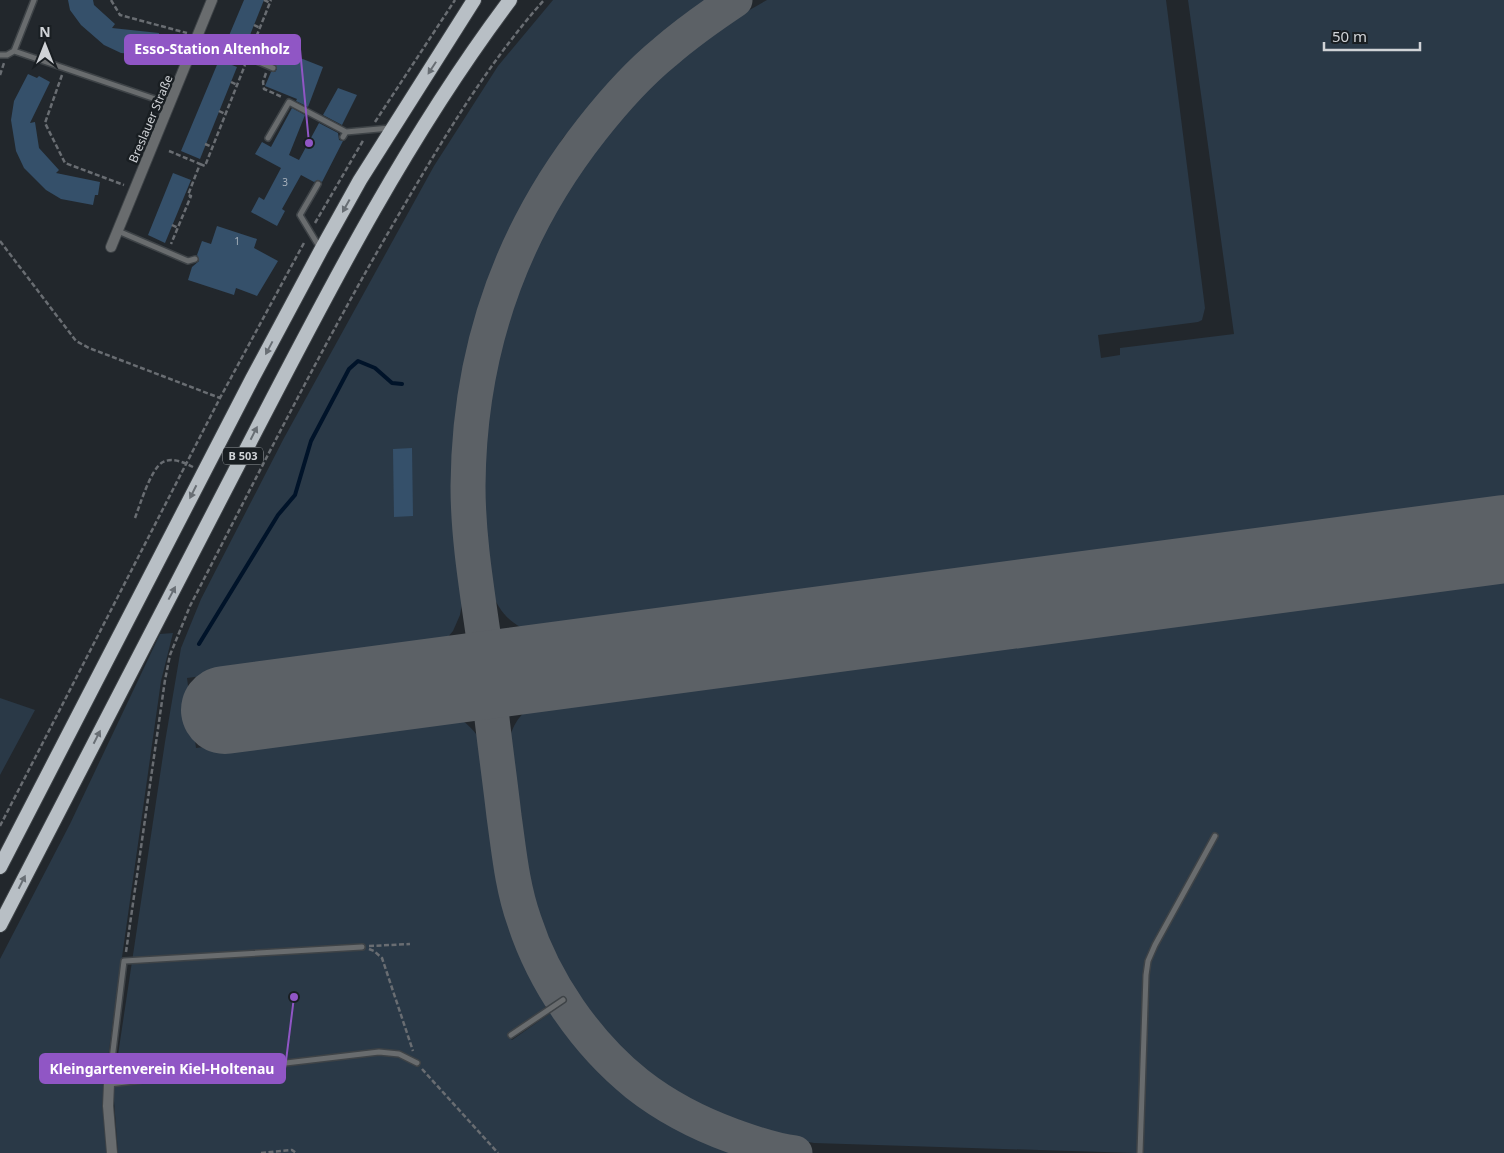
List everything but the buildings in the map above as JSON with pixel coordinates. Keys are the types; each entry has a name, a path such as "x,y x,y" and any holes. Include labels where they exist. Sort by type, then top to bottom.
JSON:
{"highway":[{"path":"458,27 474,0"},
{"name":"B 503","path":"0,867 321,250 360,180 393,128 458,27 480,0"},
{"name":"B 503","path":"0,925 343,265 407,153 453,81 510,0"}],"street":[{"name":"Breslauer Straße","path":"111,247 212,0"},
{"path":"109,1084 108,1106 112,1153"}],"lane":[{"path":"0,55 7,55 14,51 34,0"},
{"path":"198,36 270,67"},
{"path":"14,51 171,104"},
{"path":"268,138 289,102 345,135 393,128"},
{"path":"318,184 300,215 321,250"},
{"path":"118,231 188,261 195,259"},
{"path":"1140,1153 1148,960 1215,836"},
{"path":"362,947 124,961 109,1084 379,1052 399,1054 418,1064"},
{"path":"511,1035 563,1000"}],"path":[{"path":"111,0 120,15 198,36"},
{"path":"169,151 205,166 270,1 264,0"},
{"path":"0,826 220,398 311,231 369,130 455,0"},
{"path":"124,961 165,680 170,655 190,606 355,290 430,162 493,63 544,0"},
{"path":"254,25 260,28"},
{"path":"270,67 263,82 264,89 281,96 289,102"},
{"path":"65,68 44,123 65,163 135,189"},
{"path":"231,82 237,85"},
{"path":"219,111 226,114"},
{"path":"206,144 212,147"},
{"path":"168,252 191,196 186,194 200,164"},
{"path":"172,225 178,228"},
{"path":"0,241 76,341 89,348 220,398"},
{"path":"135,518 154,472 162,462 170,460 186,464 204,473"},
{"path":"362,947 410,944"},
{"path":"362,947 374,951 382,958 418,1064 498,1153"},
{"path":"261,1153 292,1150 296,1153"}],"shaded area":[{"path":"553,0 709,0 687,13 626,66 563,138 526,199 488,278 466,365 454,434 453,492 455,542 463,598 460,615 453,631 441,645 187,678 196,748 451,715 466,723 484,746 504,891 511,919 524,954 548,1001 543,1011 508,1035 512,1040 549,1014 557,1014 589,1053 618,1083 671,1119 712,1141 747,1153 118,1153 113,1088 181,648 201,599 284,438 434,166 498,66"},
{"path":"767,0 1166,0 1205,308 1202,320 1198,322 1098,335 1101,358 1120,355 1120,348 1234,334 1188,0 1504,0 1504,504 536,634 520,627 502,612 491,589 484,511 484,465 491,389 511,311 531,259 552,216 577,173 612,124 659,77 725,24"},
{"path":"1504,576 1504,1153 1134,1153 814,1143 776,1136 733,1122 689,1103 647,1075 609,1041 579,1002 548,949 527,884 508,752 510,737 518,719 534,704"},
{"path":"173,633 161,681 111,1035 104,1092 107,1153 0,1153 0,959 70,824 160,634"},
{"path":"0,698 35,710 0,775"}],"waterway":[{"path":"199,644 278,515 295,495 311,441 349,369 358,361 375,368 392,383 402,384"}],"taxiway":[{"path":"581,662 539,663 510,659 498,653 489,645 483,633 471,541 468,486 470,437 476,389 486,342 500,297 517,253 538,210 563,169 592,129 645,69 690,31 735,0"},
{"path":"556,668 512,682 498,692 491,710 514,881 524,920 543,966 569,1010 584,1030 618,1068 637,1084 683,1114 721,1131 764,1146 795,1153"}],"runway":[{"path":"225,710 1504,539"}],"place":[{"name":"Esso-Station Altenholz","path":"309,143"},
{"name":"Kleingartenverein Kiel-Holtenau","path":"294,997"}]}
